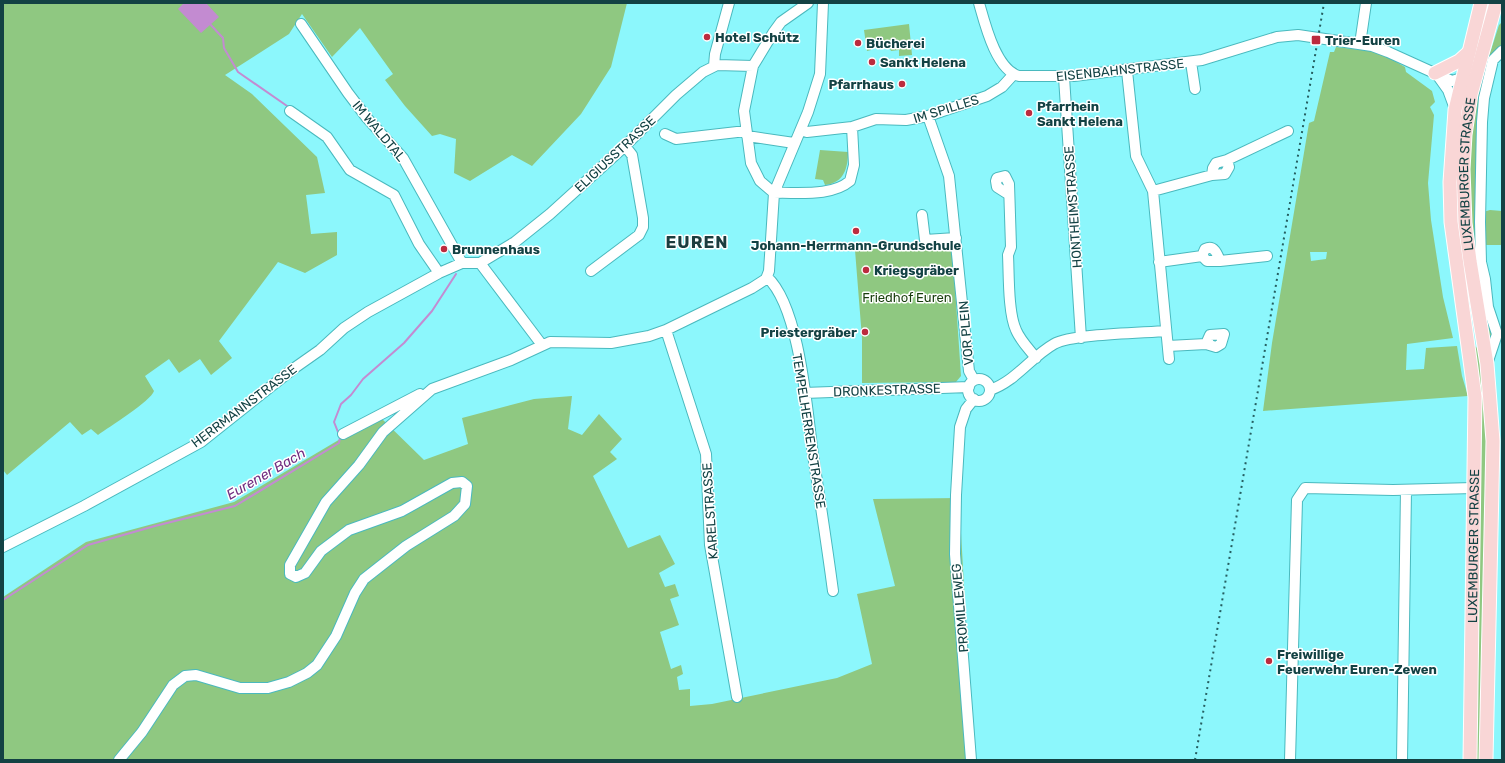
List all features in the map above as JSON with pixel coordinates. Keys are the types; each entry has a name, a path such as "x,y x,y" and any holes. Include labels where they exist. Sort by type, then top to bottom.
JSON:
{"main road":[{"name":"LUXEMBURGER STRASSE","path":"1470,760 1475,397 1451,222 1451,150 1455,110 1480,6"},
{"name":"LUXEMBURGER STRASSE","path":"1486,760 1493,441 1487,364 1489,345 1470,261 1465,215 1463,169 1465,135 1471,94 1497,9"},
{"path":"1435,73 1459,61 1469,52"}],"street":[{"path":"729,3 715,54 714,66 753,66"},
{"path":"808,3 781,22 753,66 744,111 746,134 754,172 760,181 774,193 820,192 837,189 850,181 854,164 852,126"},
{"path":"343,434 408,399 511,360 550,342 565,341 610,343 649,336 666,330 752,288 768,274 774,193 794,143 801,130 820,74 823,3"},
{"path":"979,3 985,25 996,51 1004,67 1013,74"},
{"path":"1360,44 1366,3"},
{"path":"1480,6 1497,9"},
{"name":"IM WALDTAL","path":"301,24 353,100 403,158 462,263"},
{"name":"EISENBAHNSTRASSE","path":"1013,74 1025,77 1064,77 1191,62 1285,35 1314,36 1360,44 1388,52 1435,73 1448,73 1462,79"},
{"name":"LUXEMBURGER STRASSE","path":"1489,345 1496,330 1488,307 1485,279 1481,262 1480,222 1482,122 1484,98 1493,60 1502,51"},
{"name":"EISENBAHNSTRASSE","path":"1191,62 1195,89"},
{"name":"ELIGIUSSTRASSE","path":"480,263 515,242 544,219 625,146 692,81 714,66"},
{"path":"1471,94 1462,79 1478,69"},
{"path":"1127,70 1136,156 1153,191 1169,359"},
{"path":"1435,73 1448,90 1455,110"},
{"name":"IM SPILLES","path":"801,130 807,132 852,126 876,119 906,120 928,116 987,96 1002,87 1013,74"},
{"name":"HONTHEIMSTRASSE","path":"1064,77 1081,338"},
{"path":"290,111 327,137 350,170 394,195 419,244 439,273"},
{"name":"VOR PLEIN","path":"928,116 949,176 971,384"},
{"path":"1153,191 1212,175 1225,174 1229,167 1227,160 1288,131"},
{"path":"665,134 676,139 746,134 794,143"},
{"path":"591,271 639,235 643,227 643,218 632,156 625,146"},
{"path":"1008,194 1011,247 1008,254 1012,317 1020,338 1036,358"},
{"path":"922,215 925,240 956,238"},
{"path":"1159,262 1202,256 1211,262 1267,256"},
{"name":"HERRMANNSTRASSE","path":"3,547 84,506 201,442 293,369 320,350 349,324 368,312 439,273 462,263 480,263"},
{"path":"480,263 542,345"},
{"name":"TEMPELHERRENSTRASSE","path":"768,274 779,293 793,331 804,393 833,591"},
{"name":"KARELSTRASSE","path":"666,330 706,454 710,545 737,697"},
{"path":"990,390 1003,385 1055,343 1081,338 1166,331"},
{"path":"1467,332 1475,343 1489,345"},
{"path":"1168,346 1206,344"},
{"path":"983,380 988,384 990,390 988,396 983,400 974,399 970,395 971,384 983,380"},
{"name":"DRONKESTRASSE","path":"804,393 971,384"},
{"path":"119,760 142,732 173,685 185,676 196,675 240,688 253,689 275,686 307,673 317,665 332,642 355,593 364,579 406,546 454,516 465,504 467,486 462,482 452,483 402,511 349,530 322,551 305,573 300,577 292,576 289,570 290,564 326,502 359,465 383,432 432,390"},
{"name":"PROMILLEWEG","path":"971,760 955,554 958,456 961,421 968,404 974,399"},
{"path":"1290,760 1297,500 1305,488 1406,490 1474,488"},
{"path":"1402,760 1406,490"}],"green space":[{"path":"3,3 627,3 611,67 581,114 532,166 512,155 470,181 454,173 456,139 440,134 432,136 405,106 385,80 393,74 360,28 332,57 302,14 289,34 225,75 252,94 317,157 325,193 306,195 311,234 337,232 337,255 305,273 278,262 219,341 232,358 211,375 200,359 179,373 169,359 145,376 154,391 146,401 129,414 98,435 91,429 82,435 70,422 7,475 3,470"},
{"path":"1502,22 1502,47 1493,54 1476,209 1493,331 1490,341 1487,342 1467,210 1471,119 1482,69 1491,50 1499,25"},
{"path":"909,24 912,55 899,56 899,50 891,51 889,47 871,48 871,50 867,51 864,30"},
{"path":"1336,47 1379,52 1405,67 1406,72 1432,91 1435,102 1430,107 1434,115 1428,183 1431,220 1443,297 1453,338 1407,344 1406,370 1424,369 1426,348 1457,346 1462,376 1468,396 1263,411 1272,343 1309,123 1314,121 1330,52 1334,52","holes":["1310,252 1327,252 1326,259 1311,261"]},
{"path":"820,150 848,152 844,174 841,178 831,184 825,185 823,180 815,179"},
{"path":"1490,210 1502,211 1502,245 1484,245 1483,212"},
{"name":"Friedhof Euren","path":"952,243 961,376 956,382 862,383 862,338 855,250"},
{"path":"1472,344 1480,350 1487,402 1482,760 1477,760 1476,754 1478,717 1475,698"},
{"path":"572,396 568,429 582,435 599,414 622,439 610,452 617,459 593,476 628,548 660,535 675,564 659,573 665,587 675,584 679,596 670,599 679,625 660,632 671,669 681,665 683,674 677,677 679,690 690,689 690,706 712,704 837,678 872,664 857,594 895,586 873,499 959,498 974,760 3,760 3,597 86,542 234,502 379,416 424,460 468,444 462,418 534,399"}],"shaded area":[{"path":"184,3 206,3 219,17 201,33 178,9"}],"waterway":[{"path":"209,23 223,38 224,48 238,72 290,108"},
{"name":"Eurener Bach","path":"3,600 88,545 235,506 339,443 340,437 334,422 341,404 351,395 363,379 404,343 432,311 456,274"}],"railway":[{"path":"1195,760 1324,3"}],"place":[{"name":"Hotel Schütz","path":"707,37"},
{"name":"Trier-Euren","path":"1316,40"},
{"name":"Bücherei","path":"858,43"},
{"name":"Sankt Helena","path":"872,62"},
{"name":"Pfarrhaus","path":"902,84"},
{"name":"Pfarrhein Sankt Helena","path":"1029,113"},
{"name":"Johann-Herrmann-Grundschule","path":"856,231"},
{"name":"Brunnenhaus","path":"444,249"},
{"name":"Kriegsgräber","path":"866,270"},
{"name":"Priestergräber","path":"865,332"},
{"name":"Freiwillige Feuerwehr Euren-Zewen","path":"1269,661"}],"district":[{"name":"EUREN","path":"697,242"}]}
